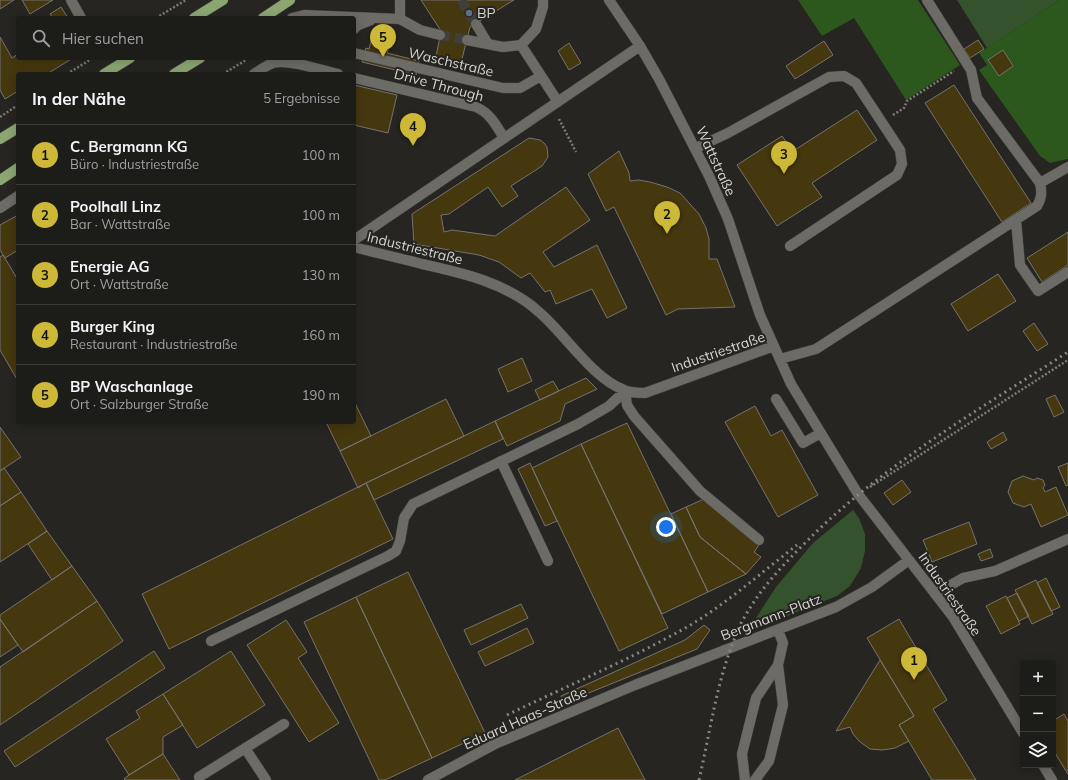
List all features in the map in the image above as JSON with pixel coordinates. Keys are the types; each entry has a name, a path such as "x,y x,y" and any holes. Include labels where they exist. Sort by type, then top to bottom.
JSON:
{"main road":[{"path":"197,16 223,0"},
{"path":"266,16 290,0"},
{"path":"107,72 127,60"},
{"path":"177,72 197,60"},
{"path":"0,139 15,129"},
{"path":"0,180 16,169"}],"street":[{"path":"71,0 80,16"},
{"path":"400,0 400,19"},
{"path":"467,40 503,47 521,45 536,29 543,7 543,0"},
{"name":"Wattstraße","path":"609,0 640,46 659,78 696,148 728,219 760,315 774,346"},
{"path":"780,360 816,349 1016,220 1037,206 1041,200 1040,183 978,98 971,70 927,0"},
{"path":"300,16 328,16"},
{"path":"356,17 400,19 420,30 440,35"},
{"path":"356,27 377,18"},
{"path":"476,24 488,44"},
{"path":"521,45 541,76 555,104"},
{"path":"356,239 640,46"},
{"name":"Waschstraße","path":"356,53 503,88 520,88 541,76"},
{"path":"257,72 273,63 280,62 329,72"},
{"path":"696,148 728,133 829,77 844,76 856,83 900,150 902,164 897,175 790,246"},
{"name":"Drive Through","path":"356,78 484,110 491,117 504,138"},
{"path":"1040,183 1068,166"},
{"path":"0,208 16,197"},
{"path":"1016,220 1020,264 1038,291 1068,272"},
{"name":"Industriestraße","path":"356,247 460,273 492,284 518,296 539,312 596,372 614,386 625,391 645,393 774,346 791,384 858,494 953,617 1022,732"},
{"path":"211,641 396,551 400,541 404,518 413,504 578,424 609,406 625,391"},
{"path":"625,391 627,405 634,416 700,491 759,540"},
{"path":"776,399 802,444 821,433"},
{"path":"501,461 548,561"},
{"path":"935,594 964,578 995,571 1068,539"},
{"name":"Bergmann-Platz","path":"635,685 836,607 872,587 909,560"},
{"path":"755,780 769,761 783,705 778,665 783,643 778,630"},
{"path":"746,780 742,754 756,698 778,665"},
{"name":"Eduard Haas-Straße","path":"428,780 494,744 635,685"},
{"path":"199,777 284,724"},
{"path":"245,748 266,780"},
{"path":"1045,768 1052,780"}],"path":[{"path":"159,16 186,0"},
{"path":"70,72 90,60"},
{"path":"226,72 246,60"},
{"path":"882,123 904,108 907,101 966,63"},
{"path":"555,104 576,152"},
{"path":"0,117 16,106"},
{"path":"858,494 1068,360"}],"green space":[{"path":"798,0 918,0 960,65 906,100 854,18 822,36"},
{"path":"957,0 1059,0 987,48"},
{"path":"1059,0 1068,0 1068,159 1050,163 1040,156 979,70 987,65 979,53"},
{"path":"853,510 859,518 865,534 865,551 861,568 850,586 837,596 747,632 776,587 813,543"}],"building":[{"path":"0,0 14,0 0,9"},
{"path":"22,0 53,0 30,14"},
{"path":"421,0 514,0 470,27 461,63 436,57 441,31"},
{"path":"61,7 67,16 52,16 50,14"},
{"path":"0,37 12,58 16,55 16,60 70,60 50,72 16,72 16,92 5,99 0,90"},
{"path":"978,40 984,49 970,58 964,49"},
{"path":"371,41 389,46 387,53 419,61 416,75 362,62 366,48 369,49"},
{"path":"824,41 833,55 795,79 786,66"},
{"path":"569,43 581,63 569,70 558,51"},
{"path":"1003,50 1013,66 999,76 988,60"},
{"path":"356,85 397,95 388,133 356,125"},
{"path":"954,85 1031,203 1002,222 925,103"},
{"path":"857,110 877,140 812,183 822,197 777,226 737,165 782,136 793,151"},
{"path":"529,138 540,140 544,143 547,147 548,157 542,166 511,186 518,196 502,207 488,187 449,214 441,215 444,232 452,230 495,236 566,187 590,220 543,252 554,267 597,245 627,308 607,318 592,289 556,304 550,290 545,292 530,273 521,278 499,262 479,255 414,244 412,214"},
{"path":"619,151 629,173 630,181 639,180 650,182 680,193 699,214 706,228 709,239 709,259 717,259 735,307 678,309 666,315 614,207 606,211 588,174"},
{"path":"16,216 16,251 5,258 0,250 0,225"},
{"path":"1068,232 1068,265 1042,282 1027,258"},
{"path":"3,255 16,277 16,378 0,350 0,257"},
{"path":"998,274 1016,301 968,331 951,304"},
{"path":"1034,323 1048,344 1037,351 1023,331"},
{"path":"522,358 532,381 508,392 498,369"},
{"path":"586,378 597,389 565,404 560,421 507,446 495,421"},
{"path":"553,381 559,391 540,400 535,390"},
{"path":"1055,395 1064,412 1054,417 1046,399"},
{"path":"446,399 464,436 358,488 340,451"},
{"path":"356,405 371,436 340,451 327,424 356,424"},
{"path":"755,406 771,436 782,430 818,495 778,517 725,422"},
{"path":"495,421 503,439 374,500 366,483"},
{"path":"627,423 708,592 662,614 581,444"},
{"path":"0,427 21,457 0,471"},
{"path":"1003,432 1007,440 991,449 987,442"},
{"path":"581,444 668,628 619,651 532,468"},
{"path":"530,463 557,521 545,526 518,469"},
{"path":"1068,463 1068,485 1066,486 1058,467"},
{"path":"4,468 21,492 0,506 0,471"},
{"path":"1023,476 1034,480 1037,478 1043,480 1045,485 1043,488 1045,492 1056,487 1068,515 1041,527 1031,504 1024,507 1013,503 1008,492 1012,481"},
{"path":"902,480 911,492 893,505 884,493"},
{"path":"366,483 393,539 169,649 142,594"},
{"path":"21,492 47,531 0,562 0,506"},
{"path":"704,499 759,545 754,552 761,557 746,574 700,537 686,507"},
{"path":"686,507 700,537 746,574 708,592 671,514"},
{"path":"969,522 977,544 932,562 923,540"},
{"path":"47,531 72,566 52,580 28,544"},
{"path":"990,549 993,557 981,561 978,554"},
{"path":"72,566 97,601 23,652 0,619 0,615"},
{"path":"408,572 485,733 432,758 356,597"},
{"path":"1046,578 1060,607 1051,611 1037,583"},
{"path":"1036,580 1053,614 1032,624 1015,590"},
{"path":"1017,593 1029,616 1019,621 1007,598"},
{"path":"1006,596 1020,624 1001,634 986,606"},
{"path":"356,597 432,758 385,780 379,780 304,622"},
{"path":"97,601 123,641 0,725 0,667"},
{"path":"521,604 528,618 471,645 464,630"},
{"path":"0,619 18,645 0,657"},
{"path":"899,619 947,700 933,709 976,780 932,780 899,725 914,716 867,638"},
{"path":"286,620 307,652 298,658 339,723 309,742 247,645"},
{"path":"704,625 710,630 697,649 564,703 561,696 685,640"},
{"path":"527,628 534,643 485,666 478,652"},
{"path":"154,651 165,668 15,767 4,751"},
{"path":"231,651 265,705 197,748 163,694"},
{"path":"880,660 914,716 899,725 909,741 895,748 882,750 870,749 859,741 853,734 850,727 836,731"},
{"path":"163,694 183,725 163,737 163,754 129,775 106,739 140,718 136,711"},
{"path":"1064,714 1068,721 1068,774 1056,755 1056,719"},
{"path":"618,728 645,780 515,780"},
{"path":"163,754 180,780 124,779 129,775"}],"tunnel":[{"path":"461,0 476,24"},
{"path":"440,35 467,40"}],"railway":[{"path":"699,780 722,674 734,640 750,607 772,578 834,515 865,489 898,464 965,418 1068,352"},
{"path":"507,715 620,662 687,627 729,599 797,545"}],"place":[{"name":"BP","path":"469,13"},
{"name":"BP Waschanlage","path":"383,57"},
{"name":"Burger King","path":"413,146"},
{"name":"Energie AG","path":"784,174"},
{"name":"Poolhall Linz","path":"667,234"},
{"name":"C. Bergmann KG","path":"914,680"}]}
